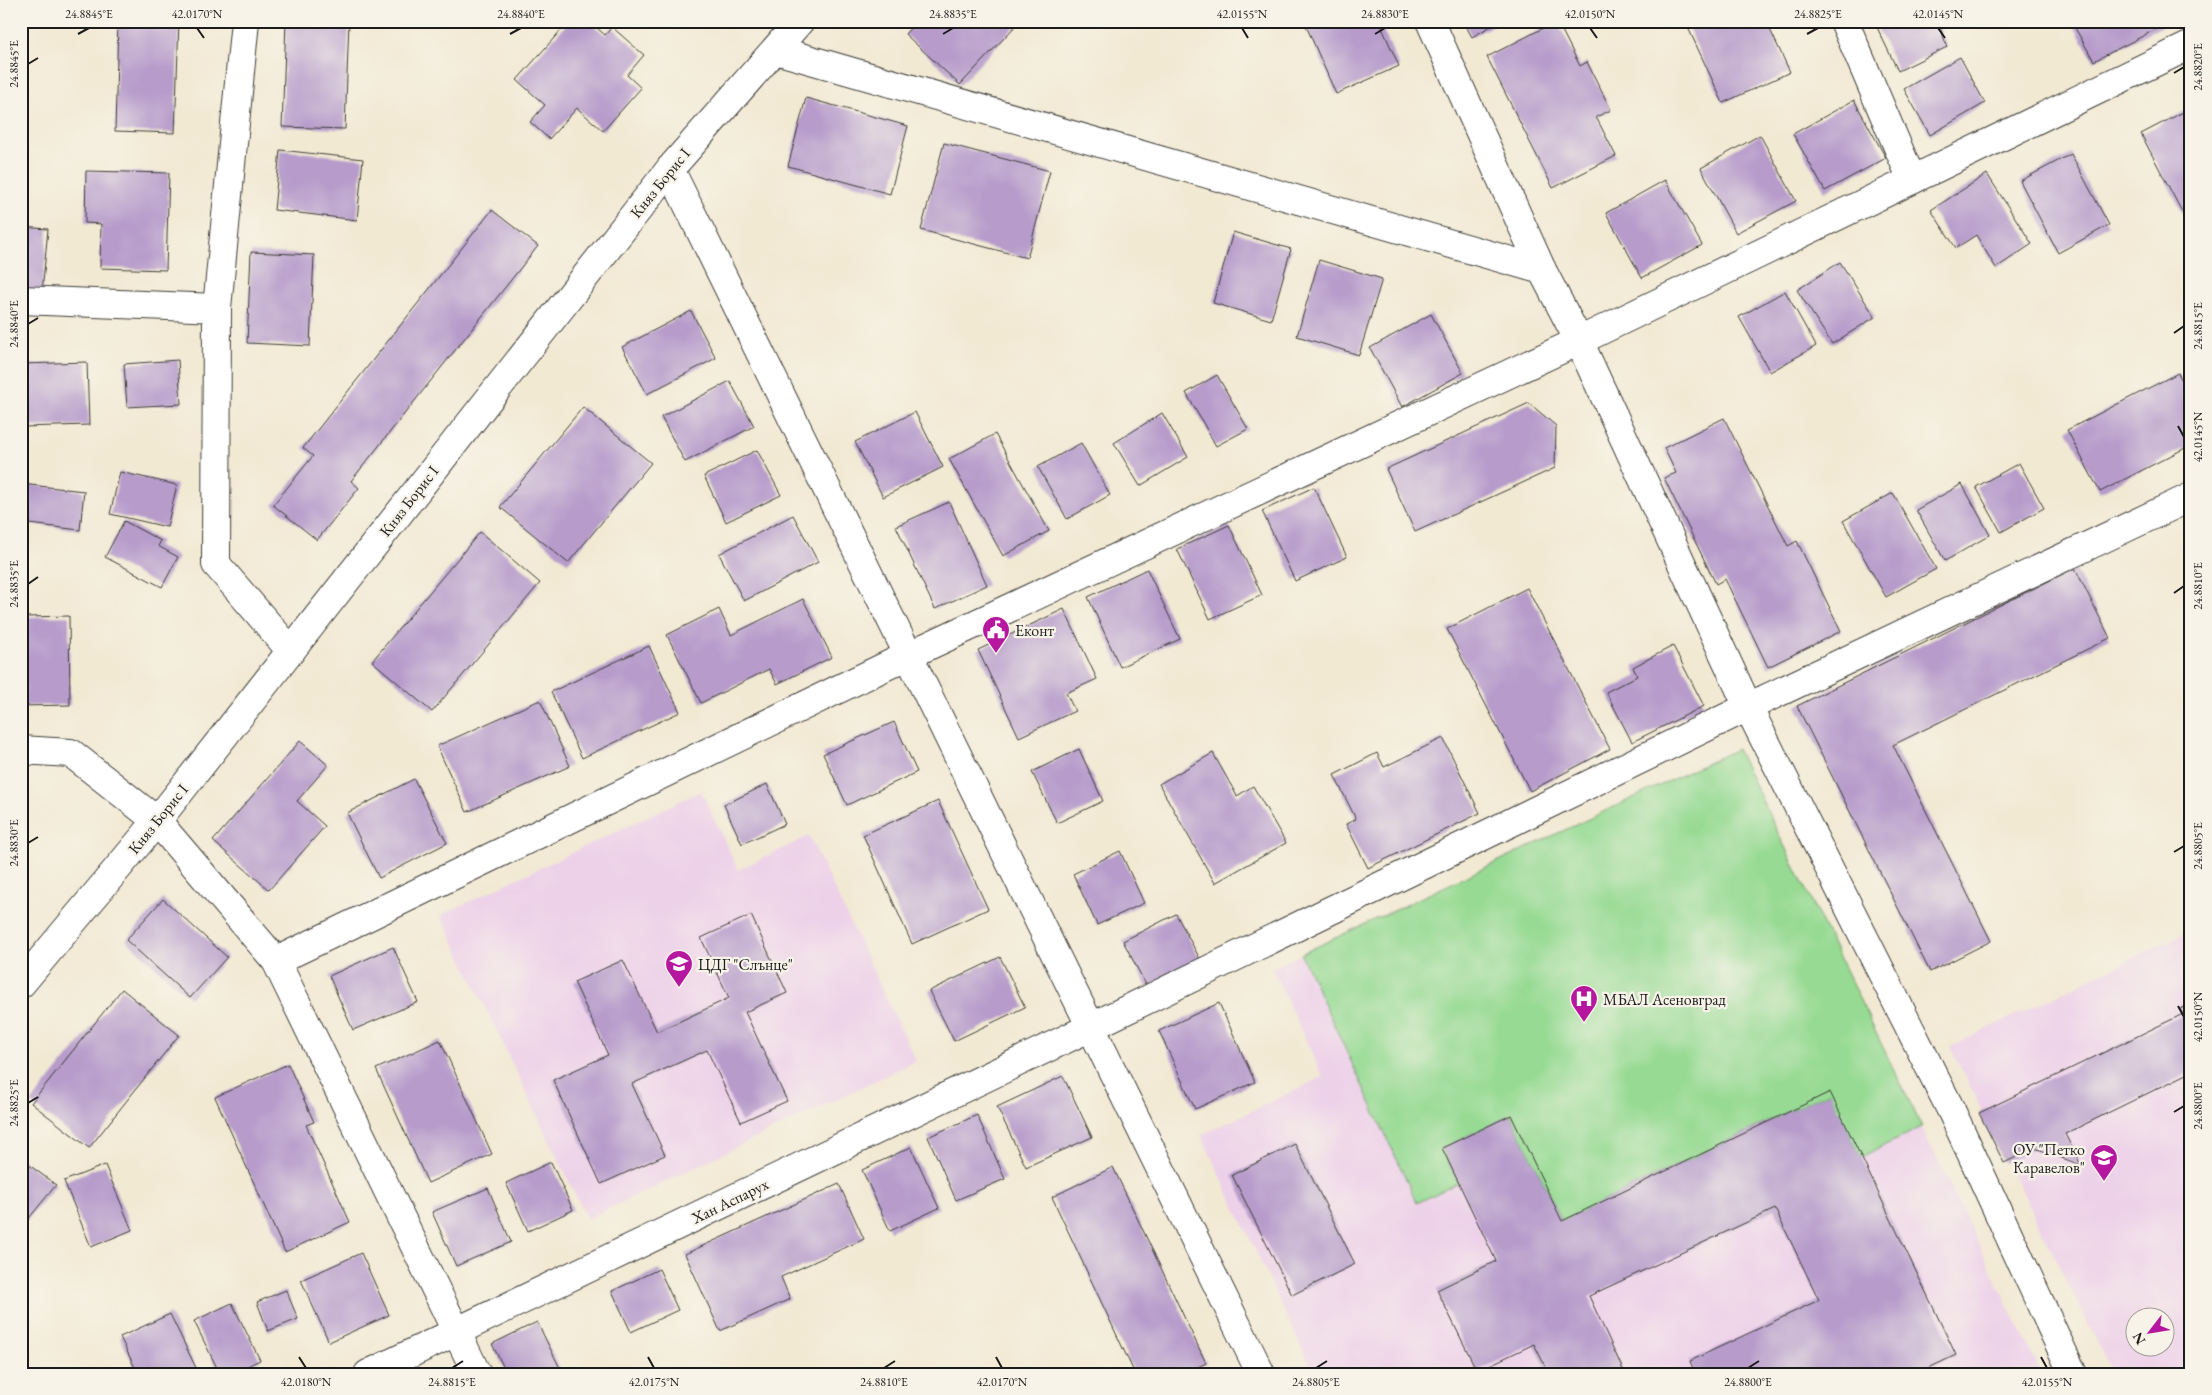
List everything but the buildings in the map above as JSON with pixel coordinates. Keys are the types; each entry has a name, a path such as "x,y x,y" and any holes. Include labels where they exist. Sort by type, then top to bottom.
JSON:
{"street":[{"path":"246,21 217,308 216,564 291,651"},
{"name":"Княз Борис I","path":"21,984 157,821 670,169 800,21"},
{"path":"1430,21 1542,270 1579,341 1748,707 1952,1112 2073,1374"},
{"path":"1844,21 1912,180"},
{"path":"276,961 909,655 1579,341 2191,45"},
{"path":"776,50 1542,270"},
{"path":"670,169 1261,1374"},
{"path":"21,300 217,308"},
{"name":"Хан Аспарух","path":"368,1374 1091,1027 1748,707 2191,497"},
{"path":"21,750 72,753 157,821 276,961 477,1374"}],"shaded area":[{"name":"МБАЛ Асеновград","path":"1737,749 2042,1374 1314,1374 1201,1135 1323,1077 1272,968"},
{"name":"ЦДГ \"Слънце\"","path":"701,791 738,870 809,836 916,1061 587,1219 441,915"},
{"name":"ОУ \"Петко Каравелов\"","path":"2191,930 2191,1374 2113,1374 1950,1047"}],"green space":[{"path":"1737,749 1922,1127 1861,1157 1829,1092 1562,1221 1511,1115 1442,1148 1458,1183 1417,1203 1301,954"}],"place":[{"name":"Еконт","path":"996,654"},
{"name":"ЦДГ \"Слънце\"","path":"679,988"},
{"name":"МБАЛ Асеновград","path":"1584,1023"},
{"name":"ОУ \"Петко Каравелов\"","path":"2104,1182"}]}
